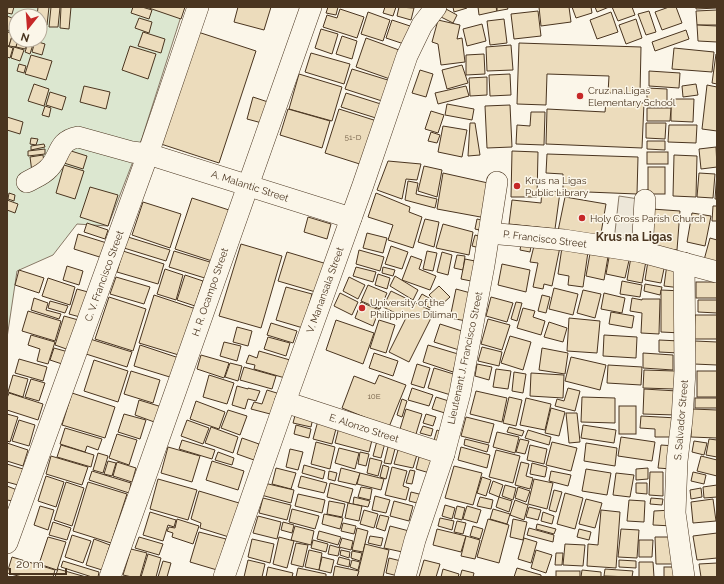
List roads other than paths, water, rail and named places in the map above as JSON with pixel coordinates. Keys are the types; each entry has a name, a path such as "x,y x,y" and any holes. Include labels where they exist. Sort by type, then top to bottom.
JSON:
{"street":[{"name":"C. V. Francisco Street","path":"7,543 148,154 198,7"},
{"name":"H. R. Ocampo Street","path":"110,577 311,7"},
{"name":"V. Manansala Street","path":"224,577 284,402 351,218 407,56 422,25 436,7"},
{"name":"A. Malantic Street","path":"27,182 44,173 50,167 62,145 69,139 78,137 132,152 148,154 248,184 351,218"},
{"name":"Lieutenant J. Francisco Street","path":"405,577 415,540 444,454 460,393 497,182"},
{"path":"642,252 645,200"},
{"name":"P. Francisco Street","path":"489,233 564,240 642,252 717,272"},
{"name":"S. Salvador Street","path":"684,263 685,370 677,461 675,513 684,577"},
{"name":"E. Alonzo Street","path":"284,402 444,454"}],"place":[{"name":"Cruz na Ligas Elementary School","path":"580,96"},
{"name":"Krus na Ligas Public Library","path":"517,186"},
{"name":"Holy Cross Parish Church","path":"582,218"},
{"name":"University of the Philippines Diliman","path":"362,308"}],"district":[{"name":"Krus na Ligas","path":"634,237"}]}
